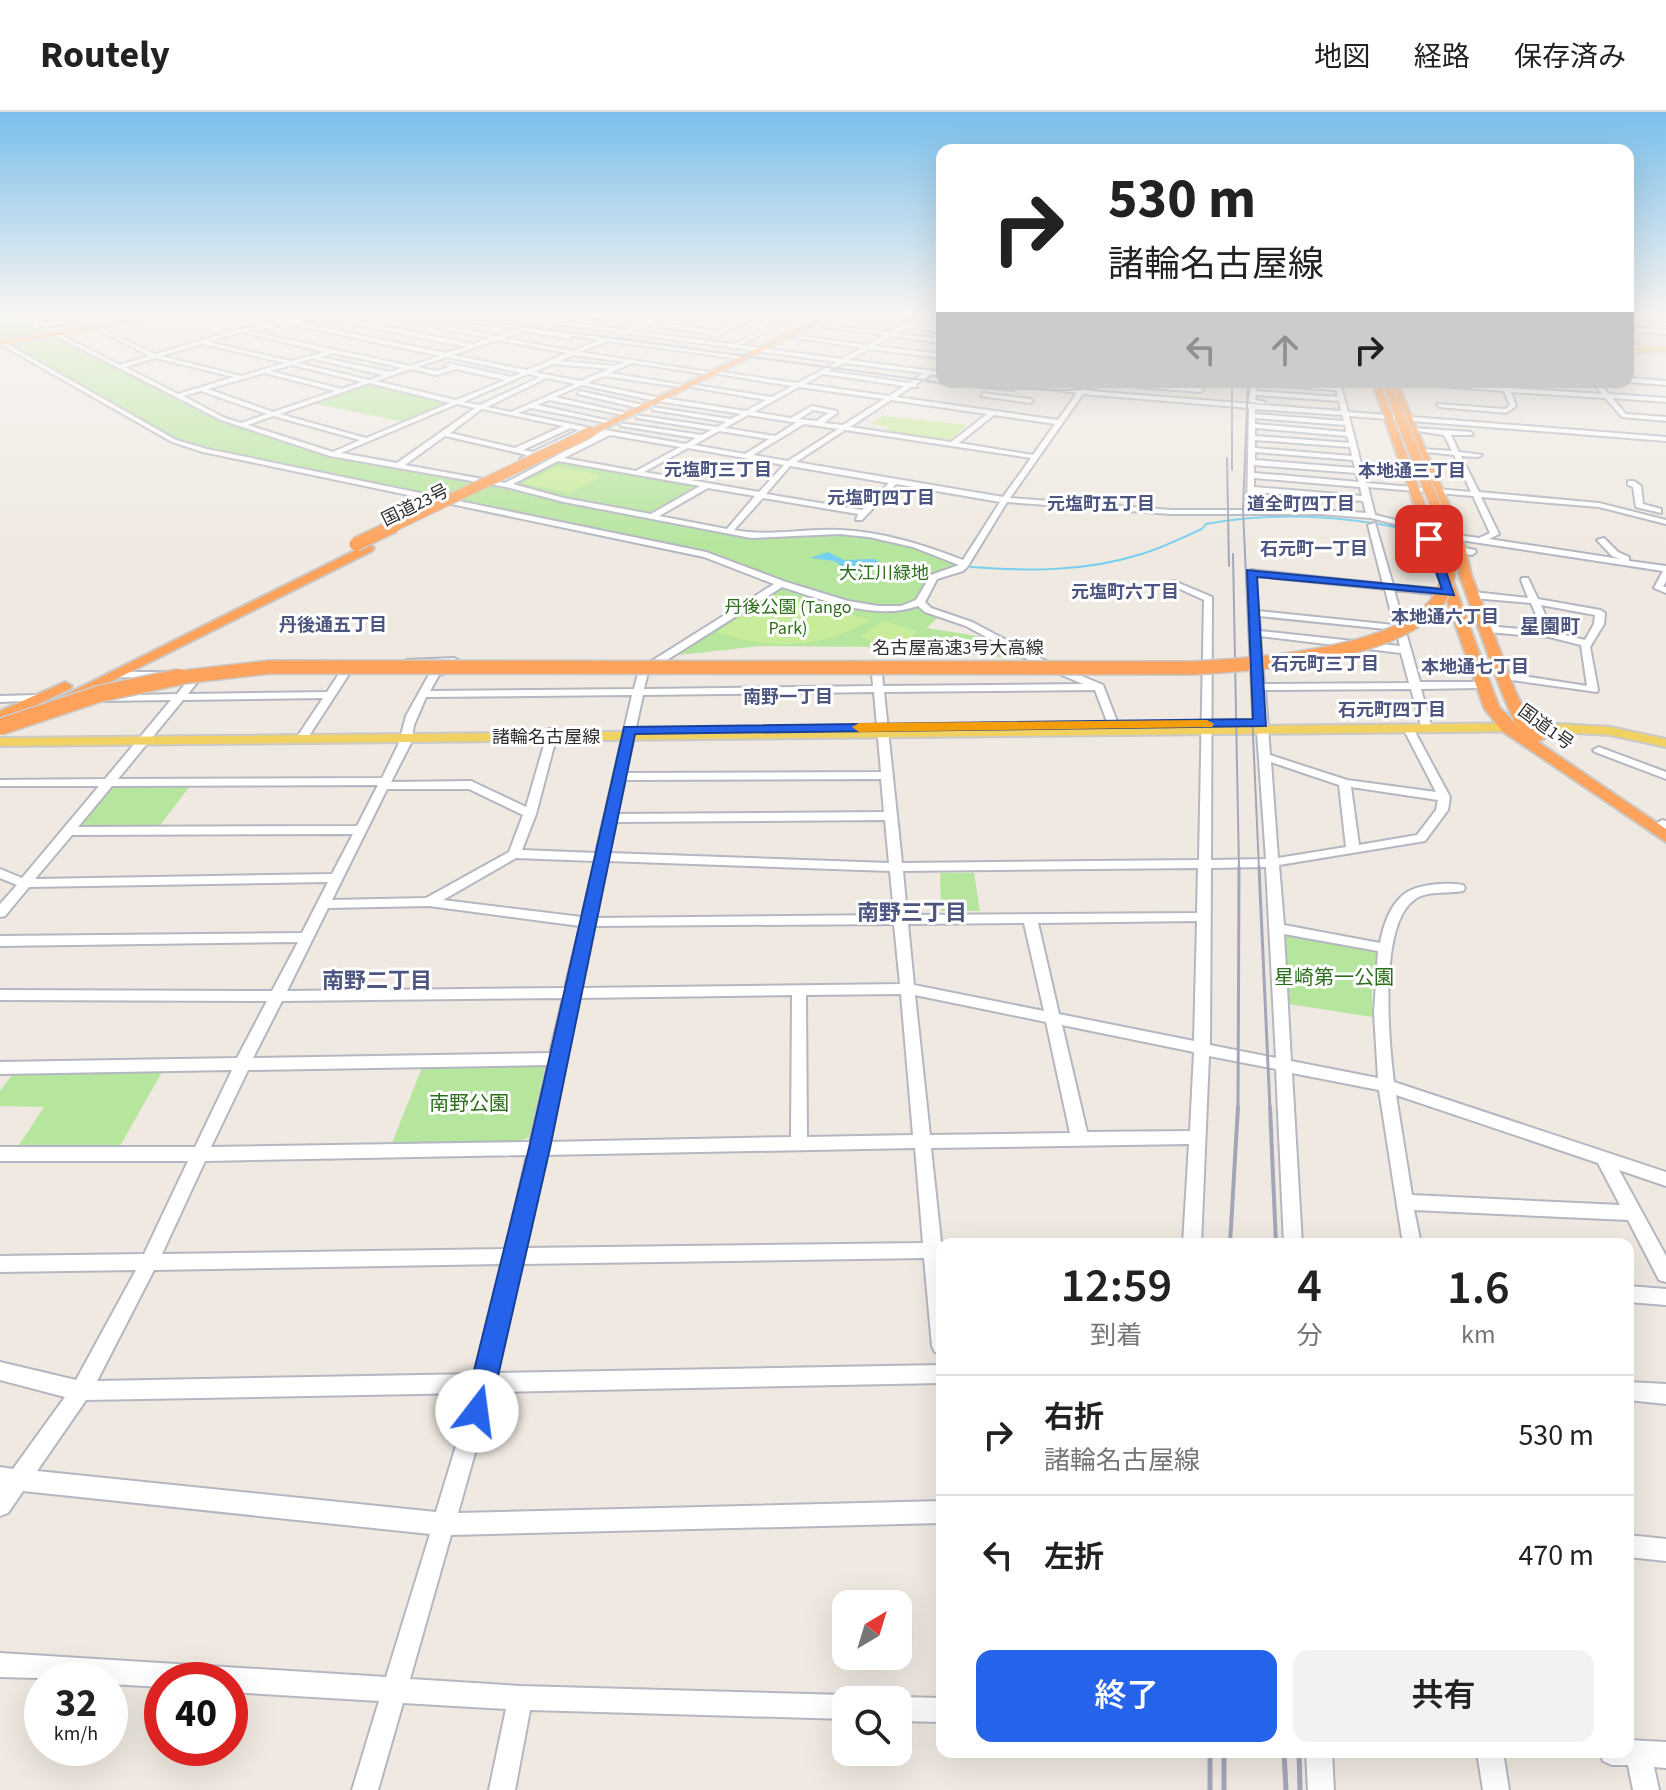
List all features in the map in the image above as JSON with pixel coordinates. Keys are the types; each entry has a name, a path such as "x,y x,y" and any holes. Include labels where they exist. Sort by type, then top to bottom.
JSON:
{"highway":[{"name":"国道23号","path":"0,719 682,390"},
{"name":"国道1号","path":"1379,390 1481,685 1515,724 1665,828"},
{"path":"428,668 474,665 1253,659 1312,651 1354,640 1401,619 1432,589 1438,576 1438,556 1380,390"},
{"path":"1393,390 1409,434 1421,484 1438,490"},
{"name":"名古屋高速3号大高線","path":"0,732 116,688 194,674 270,667 1192,668 1276,662 1334,652 1386,635 1416,618 1435,603 1448,579 1450,559 1443,527 1393,390"},
{"name":"国道1号","path":"1394,390 1407,416 1409,434 1422,451 1463,547 1473,595 1504,676 1515,724"},
{"name":"国道23号","path":"0,732 362,546"},
{"path":"0,719 103,685 224,663 319,660 633,662 821,657 1038,663"}],"main road":[{"name":"諸輪名古屋線","path":"0,742 302,736 1515,724 1610,731 1666,740"},
{"name":"諸輪名古屋線","path":"1261,727 1409,730 1426,725"},
{"name":"諸輪名古屋線","path":"0,732 146,738"}],"street":[{"path":"87,390 187,446 706,555 780,584 885,610 905,609 920,602 934,577 954,572 965,564 1058,422 1083,390"},
{"path":"165,390 239,425 333,454 761,536 850,532 915,545 965,564"},
{"path":"176,396 197,390"},
{"path":"206,390 274,414 367,440"},
{"path":"239,425 340,390"},
{"path":"404,390 570,425 702,437"},
{"path":"333,454 484,390"},
{"path":"397,467 443,429 514,390"},
{"path":"516,390 633,415 775,438"},
{"path":"606,390 688,414 733,421"},
{"path":"717,390 773,399"},
{"path":"637,473 788,390"},
{"path":"832,390 1058,422"},
{"path":"896,390 1024,409"},
{"path":"996,390 1117,395 1386,414 1666,439"},
{"path":"1006,390 1037,393"},
{"path":"1006,390 1037,393"},
{"path":"1031,390 1037,393"},
{"path":"1117,395 1121,390"},
{"path":"1338,390 1413,686 1426,725"},
{"path":"1439,405 1506,411 1513,406 1509,390"},
{"path":"1514,390 1666,400"},
{"path":"1602,390 1624,416 1666,419"},
{"path":"512,413 567,391 748,413 1035,457"},
{"path":"729,531 788,464 901,391"},
{"path":"1019,417 1037,393"},
{"path":"1340,399 1254,393 1250,509 1322,508 1427,528"},
{"path":"1449,420 1435,393 1512,398"},
{"path":"1560,393 1567,402"},
{"path":"931,404 941,397"},
{"path":"532,405 603,429 686,447 1005,500 1171,512 1320,512 1371,518"},
{"path":"1252,405 1343,411"},
{"path":"1616,406 1666,410"},
{"path":"673,422 704,407"},
{"path":"792,420 812,408 835,412 817,424"},
{"path":"952,445 992,413"},
{"path":"1252,416 1346,423"},
{"path":"414,420 426,423"},
{"path":"745,457 802,422"},
{"path":"1560,422 1607,433"},
{"path":"516,450 570,425"},
{"path":"1251,426 1349,434"},
{"path":"443,429 533,454"},
{"path":"480,480 533,454 603,429"},
{"path":"506,485 557,459 603,429"},
{"path":"1447,433 1495,534 1463,547"},
{"path":"1409,434 1471,434"},
{"path":"1251,438 1352,445"},
{"path":"1251,450 1356,458"},
{"path":"1422,451 1478,455"},
{"path":"557,459 863,513"},
{"path":"1250,462 1359,471"},
{"path":"1250,475 1599,505 1666,522"},
{"path":"853,524 894,482"},
{"path":"1631,483 1637,486 1639,505 1666,512"},
{"path":"652,517 706,486"},
{"path":"1250,489 1366,499"},
{"path":"1601,540 1615,554 1643,565"},
{"path":"1478,541 1643,565 1666,571 1658,588 1666,590"},
{"path":"1293,1238 1277,928 1251,573 1450,593"},
{"path":"1525,580 1549,634"},
{"path":"1171,583 1209,599 1202,1048 1192,1238"},
{"path":"365,1790 485,1383 512,1257 540,1148 586,922 643,671 780,584"},
{"path":"1473,595 1534,601 1600,613 1599,624 1586,643 1593,690 1504,676"},
{"path":"920,602 928,610 969,624 1061,672 1099,687 1115,728"},
{"path":"1253,613 1400,628"},
{"path":"1487,629 1549,634 1586,643"},
{"path":"1255,633 1405,650"},
{"path":"375,668 426,661 655,662"},
{"path":"302,736 348,668"},
{"path":"0,1505 8,1479 80,1391 147,1262 202,1154 240,1065 385,783 399,735 428,668 262,669 198,675 113,675"},
{"path":"399,735 435,673 445,669 1061,672"},
{"path":"877,673 923,1142 936,1242"},
{"path":"0,913 198,675"},
{"path":"1257,687 1481,685"},
{"path":"424,694 1099,687"},
{"path":"66,698 330,695"},
{"path":"0,699 39,698"},
{"path":"429,902 514,854 896,867 1270,863 1421,838 1442,810 1444,797 1409,730"},
{"path":"514,854 530,814 552,734"},
{"path":"1599,750 1666,776"},
{"path":"1263,756 1345,783 1444,797"},
{"path":"619,777 887,775"},
{"path":"0,783 471,785 530,814"},
{"path":"1345,783 1353,849"},
{"path":"610,818 891,816"},
{"path":"68,831 362,830"},
{"path":"0,873 24,883 335,878"},
{"path":"1411,1238 1387,1086 1381,1024 1384,948 1390,926 1404,900 1415,893 1458,888"},
{"path":"323,904 429,902 586,922 1205,917"},
{"path":"1030,918 1080,1139"},
{"path":"1277,928 1384,948"},
{"path":"0,941 307,937"},
{"path":"0,995 277,996 908,989 1387,1086 1666,1179"},
{"path":"799,990 799,1144"},
{"path":"0,1068 557,1059"},
{"path":"0,1154 202,1154 1198,1137"},
{"path":"1604,1159 1666,1274"},
{"path":"1404,1202 1634,1213"},
{"path":"0,1264 936,1250"},
{"path":"1634,1294 1666,1297"},
{"path":"0,1371 80,1391 936,1374"},
{"path":"1634,1391 1666,1394"},
{"path":"8,1479 443,1524 936,1512"},
{"path":"1634,1547 1666,1550"},
{"path":"0,1665 520,1698 832,1707"},
{"path":"502,1790 520,1698"},
{"path":"912,1709 936,1710"},
{"path":"1634,1753 1666,1755"},
{"path":"1319,1758 1321,1790"},
{"path":"1491,1758 1496,1790"},
{"path":"1628,1758 1646,1790"}],"green space":[{"name":"大江川緑地","path":"90,390 160,390 215,419 336,456 744,536 840,533 868,536 914,546 958,565 953,570 930,576 916,602 867,604 810,591 707,553 208,450 178,440"},
{"path":"348,390 401,390 451,402 405,422 311,403"},
{"path":"883,416 967,425 951,439 942,440 883,431 889,427 871,424"},
{"path":"557,461 701,486 650,515 565,499 511,484"},
{"path":"558,467 597,474 600,478 569,493 523,483"},
{"name":"丹後公園 (Tango Park)","path":"782,588 885,612 918,608 939,616 927,628 995,639 1029,659 874,647 760,646 670,656"},
{"path":"774,595 789,595 870,620 834,637 795,644 756,642 717,632"},
{"path":"883,621 918,631 896,648 860,637"},
{"path":"190,786 158,828 75,828 110,787"},
{"path":"940,873 974,873 980,911 941,911"},
{"name":"星崎第一公園","path":"1281,933 1377,952 1372,1017 1289,1004 1283,999"},
{"name":"南野公園","path":"546,1063 529,1137 519,1142 392,1143 423,1065"},
{"path":"162,1072 120,1146 17,1148 44,1107 0,1106 0,1091 12,1075"}],"water":[{"path":"828,552 844,560 875,559 887,567 849,571 834,561 810,558"}],"waterway":[{"path":"971,567 1034,569 1097,565 1154,550 1202,529 1206,524 1260,517 1339,519 1418,532"}],"railway":[{"path":"1232,390 1232,470"},
{"path":"1248,390 1243,509 1259,869"},
{"path":"1227,458 1229,566"},
{"path":"1233,554 1239,869"},
{"path":"1259,867 1270,1109"},
{"path":"1238,1109 1239,869"},
{"path":"1230,1238 1238,1107"},
{"path":"1270,1107 1276,1238"},
{"path":"1210,1758 1210,1790"},
{"path":"1224,1758 1224,1790"},
{"path":"1284,1758 1286,1790"},
{"path":"1299,1758 1300,1790"}],"slow traffic":[{"path":"859,727 1207,724"}],"district":[{"name":"元塩町三丁目","path":"718,470"},
{"name":"本地通三丁目","path":"1412,471"},
{"name":"元塩町四丁目","path":"881,498"},
{"name":"元塩町五丁目","path":"1101,504"},
{"name":"道全町四丁目","path":"1301,504"},
{"name":"石元町一丁目","path":"1314,549"},
{"name":"元塩町六丁目","path":"1125,592"},
{"name":"本地通六丁目","path":"1445,617"},
{"name":"丹後通五丁目","path":"333,625"},
{"name":"星園町","path":"1550,626"},
{"name":"石元町三丁目","path":"1325,664"},
{"name":"本地通七丁目","path":"1475,667"},
{"name":"南野一丁目","path":"788,697"},
{"name":"石元町四丁目","path":"1392,710"},
{"name":"南野三丁目","path":"912,912"},
{"name":"南野二丁目","path":"377,980"}],"route":[{"path":"477,1411 540,1148 629,730 1261,723 1251,573 1450,593 1429,539"}]}
